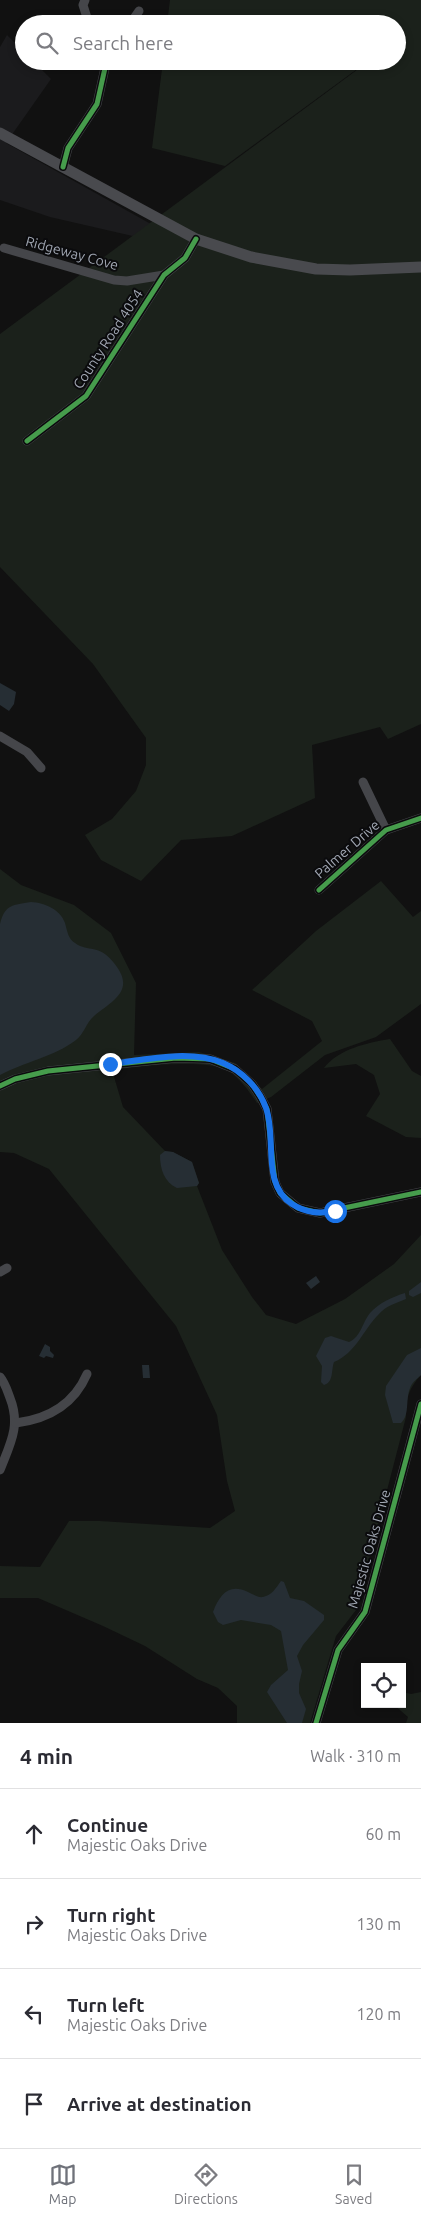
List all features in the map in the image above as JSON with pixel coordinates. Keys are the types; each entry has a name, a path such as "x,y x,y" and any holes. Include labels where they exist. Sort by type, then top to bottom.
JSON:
{"main road":[{"path":"0,133 196,239 259,260 316,269 350,270 421,267"}],"street":[{"path":"85,0 83,5 86,15"},
{"path":"136,15 139,11"},
{"path":"63,167 68,148 96,104 103,70"},
{"name":"County Road 4054","path":"27,440 86,396 164,275 184,258 196,239"},
{"name":"Ridgeway Cove","path":"4,248 114,280 127,281 164,275"},
{"path":"0,736 27,752 41,768"},
{"path":"363,782 386,830"},
{"name":"Palmer Drive","path":"319,890 386,830 421,818"},
{"path":"0,1086 16,1079 48,1071 176,1058 210,1059 235,1069 252,1084 260,1096 267,1110 275,1182 280,1194 298,1208 320,1214 421,1192"},
{"path":"16,1423 43,1418 62,1406 82,1387 87,1374"},
{"path":"0,1377 4,1382 14,1407 16,1423 0,1470"},
{"name":"Majestic Oaks Drive","path":"316,1723 338,1650 365,1612 421,1404"}],"shaded area":[{"path":"170,0 421,0 421,724 388,739 380,727 312,745 315,798 232,836 181,840 141,881 101,860 85,835 112,819 136,791 146,765 146,738 93,664 0,567 0,334 357,70 406,70 406,15 168,15"},
{"path":"7,35 15,43 15,70 42,70 51,79 6,143 158,228 150,240 50,217 0,200 0,47"},
{"path":"162,70 356,70 225,166 152,148"},
{"path":"0,683 16,692 14,704 9,711 0,705"},
{"path":"0,869 21,885 74,905 111,933 136,983 134,1055 199,1052 235,1063 262,1089 322,1041 312,1021 252,990 316,931 381,881 413,917 421,911 421,1004 376,1037 325,1055 271,1097 257,1103 237,1078 229,1071 219,1067 172,1064 112,1070 123,1107 165,1151 173,1152 192,1162 199,1183 197,1186 222,1250 252,1297 266,1315 296,1324 345,1299 394,1264 421,1235 421,1375 413,1385 407,1400 406,1417 356,1610 336,1636 310,1723 237,1723 237,1706 218,1688 197,1679 145,1646 38,1598 0,1598 0,1566 40,1567 69,1521 100,1521 210,1528 235,1511 227,1481 217,1415 176,1326 49,1169 14,1153 0,1152"},
{"path":"31,902 47,905 56,910 63,918 69,937 75,943 103,953 108,957 120,972 123,987 115,999 91,1019 76,1040 58,1051 0,1075 0,924 7,909"},
{"path":"390,1039 412,1071 421,1076 421,1138 406,1137 366,1116 380,1094 374,1075 356,1064 324,1068 337,1056 354,1048"},
{"path":"165,1151 173,1152 192,1162 199,1183 197,1186 177,1188 166,1179 160,1160 160,1155"},
{"path":"316,1276 320,1282 311,1289 306,1283"},
{"path":"421,1282 421,1293 413,1297 409,1295 409,1291"},
{"path":"405,1293 406,1299 382,1311 373,1320 354,1347 342,1358 334,1362 331,1379 324,1385 321,1382 322,1366 316,1356 325,1338 331,1336 349,1342 353,1340 367,1317 377,1306"},
{"path":"45,1344 50,1347 50,1351 54,1355 53,1358 39,1356"},
{"path":"421,1348 421,1375 413,1383 408,1394 407,1410 404,1419 401,1423 393,1423 385,1395 386,1386 407,1355"},
{"path":"142,1365 149,1365 150,1378 143,1378"},
{"path":"281,1581 284,1582 290,1598 304,1601 324,1615 324,1620 303,1645 297,1656 302,1671 299,1693 306,1709 302,1723 287,1723 267,1692 271,1685 288,1670 281,1631 271,1625 241,1620 223,1625 218,1622 213,1612 222,1595 230,1590 241,1590 263,1597 271,1593"},
{"path":"421,1692 421,1723 406,1723 408,1717 398,1708 406,1708 406,1693"}],"cycle path":[{"path":"63,167 68,148 97,104 105,70"},
{"path":"27,441 86,396 164,275 185,258 196,239"},
{"path":"319,890 386,830 421,818"},
{"path":"0,1086 15,1079 48,1071 176,1058 210,1059 235,1069 252,1084 260,1096 267,1109 275,1182 280,1193 298,1208 320,1213 421,1192"},
{"path":"316,1723 338,1650 365,1612 421,1404"}],"route":[{"path":"110,1064 197,1058 210,1059 235,1069 252,1084 267,1110 275,1182 280,1194 298,1208 310,1212 320,1214 335,1211"}]}
